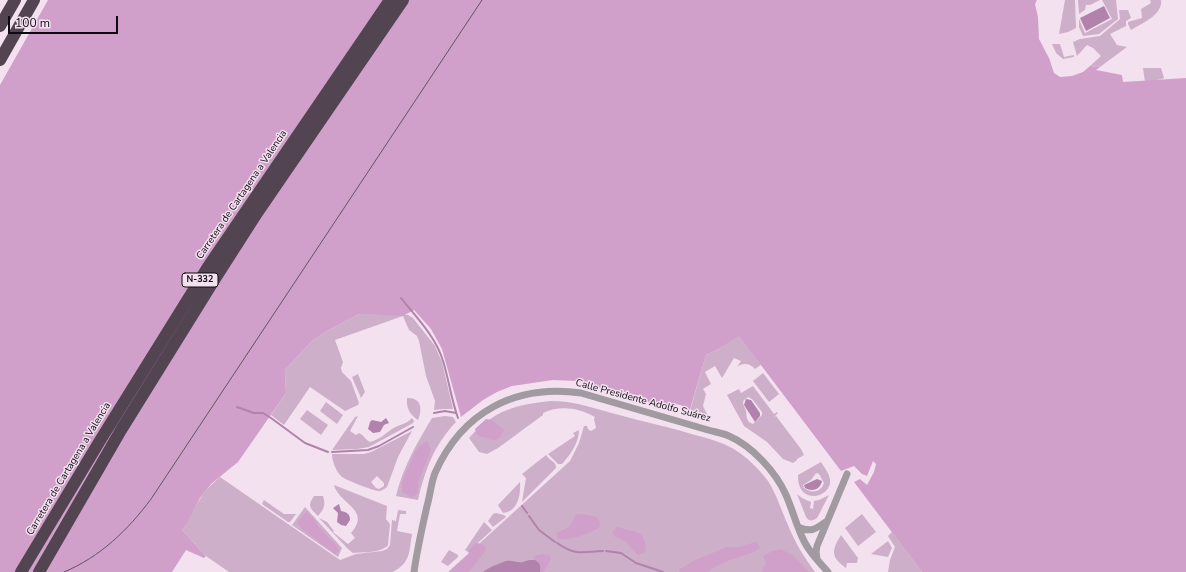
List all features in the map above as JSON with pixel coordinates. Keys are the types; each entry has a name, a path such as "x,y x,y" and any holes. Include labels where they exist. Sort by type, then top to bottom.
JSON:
{"highway":[{"path":"0,26 15,0"},
{"path":"0,60 34,0"},
{"name":"Carretera de Cartagena a Valencia","path":"22,570 100,439 208,267 390,0"},
{"name":"N-332","path":"41,569 121,430 204,296 264,203 403,0"}],"street":[{"name":"Calle Presidente Adolfo Suárez","path":"414,572 423,520 434,475 448,448 462,431 487,410 517,396 538,392 565,391 581,393 729,436 757,456 777,478 805,543 828,572"},
{"path":"817,559 817,546 847,474"},
{"path":"798,527 804,530 811,530 827,521"}],"shaded area":[{"path":"48,0 1037,0 1035,4 1038,17 1039,39 1049,58 1054,73 1060,77 1072,76 1083,72 1090,66 1100,67 1096,70 1122,75 1123,82 1186,78 1186,572 922,572 854,482 860,479 867,485 874,472 876,464 873,461 867,476 862,474 854,466 841,471 739,336 706,355 688,416 684,415 687,407 676,404 673,411 637,398 576,381 553,380 512,386 497,392 483,400 461,417 442,349 431,329 414,310 403,316 359,314 312,341 285,370 286,393 238,462 211,484 200,498 182,530 206,556 204,558 186,550 172,572 0,572 0,85"},
{"path":"1065,0 1075,0 1076,28 1059,34"},
{"path":"1078,0 1100,0 1090,5 1086,5 1085,10 1079,14"},
{"path":"1102,0 1116,0 1118,19 1099,34 1083,36 1079,27 1079,19 1085,33 1112,19"},
{"path":"1150,0 1161,0 1159,10 1151,18 1131,30 1128,22 1142,18 1141,9 1151,3"},
{"path":"1104,6 1110,18 1086,31 1080,18"},
{"path":"1119,10 1128,10 1131,18 1126,21 1126,26 1110,34 1117,45 1127,47 1100,67 1090,66 1101,56 1093,48 1087,45 1077,56 1073,42 1080,39 1100,36 1120,19"},
{"path":"1052,44 1060,44 1064,57 1074,55 1074,57 1063,59 1056,53"},
{"path":"1143,68 1161,68 1164,78 1145,82"},
{"path":"359,314 408,315 413,318 435,346 442,362 453,409 434,410 435,401 426,376 419,341 417,336 409,330 403,316 335,340 343,362 341,368 342,372 351,381 359,403 358,405 345,411 310,387 284,425 271,415 286,393 285,370 312,341"},
{"path":"739,335 761,365 755,369 747,364 742,364 737,367 741,361 734,358 722,378 715,366 705,372 711,384 703,389 706,394 703,406 709,421 701,420 702,415 697,414 697,416 689,414 706,355 717,350"},
{"path":"763,373 779,394 769,402 753,381"},
{"path":"358,374 365,392 361,398 352,377"},
{"path":"753,386 774,414 777,412 778,413 774,417 776,416 804,455 793,463 783,459 767,442 744,426 727,395 739,389 741,393","holes":["748,397 752,399 762,412 762,415 753,424 747,419 743,401"]},
{"path":"407,398 415,399 420,404 420,416 418,420 409,411"},
{"path":"746,399 751,400 760,413 760,416 755,422 744,405"},
{"path":"551,401 569,402 676,429 714,440 737,451 752,463 768,481 797,544 815,572 448,572 570,461 579,443 584,426 587,426 591,431 596,428 595,417 582,411 563,408 543,413 543,415 498,448 487,454 479,452 469,438 488,421 506,410"},
{"path":"326,402 343,415 337,424 320,411"},
{"path":"307,410 328,425 321,435 300,419"},
{"path":"358,416 350,431 356,435 359,433 361,434 370,442 412,418 414,421 413,423 369,447 332,450 355,417"},
{"path":"445,416 453,417 456,422 448,431 431,458 418,500 396,496 407,465 432,418"},
{"path":"386,418 389,423 384,425 380,432 373,433 368,429 372,420 381,422"},
{"path":"486,419 492,420 504,430 499,438 495,440 489,439 476,434 475,429"},
{"path":"579,430 579,435 574,448 562,464 558,464 548,454 575,436 573,433"},
{"path":"412,431 398,457 387,487 381,491 349,481 342,477 336,469 332,457 332,454 364,454 371,452","holes":["377,476 384,483 384,486 379,489 376,488 371,482"]},
{"path":"427,441 431,450 418,483 418,494 411,497 402,492 402,481 415,451"},
{"path":"546,455 554,462 556,468 522,502 526,478 522,474"},
{"path":"821,462 828,472 830,485 823,493 813,496 808,495 803,492 800,487 798,475","holes":["816,473 819,474 824,483 821,488 816,491 810,491 804,488 803,485 811,480"]},
{"path":"220,477 340,560 356,554 387,549 390,545 392,520 396,521 398,510 406,511 406,514 400,514 397,531 412,534 408,556 403,564 393,572 229,572 206,556 182,530 204,493"},
{"path":"817,479 822,481 818,488 813,490 805,488 804,485"},
{"path":"520,482 518,502 508,512 503,513 498,505"},
{"path":"334,485 387,506 386,519 390,524 388,545 385,548 372,552 353,553 319,518 327,522 334,531 333,532 348,544 355,538 351,533 357,525 358,518 352,508 337,492"},
{"path":"797,494 811,502 810,508 813,509 814,501 829,495 817,518 814,520 808,520"},
{"path":"314,496 323,496 324,499 324,507 318,516 310,507"},
{"path":"264,500 284,514 296,514 290,522 288,522 262,504"},
{"path":"339,504 341,511 349,515 350,520 346,526 337,522 338,513 333,508"},
{"path":"305,507 342,548 338,557 292,525"},
{"path":"306,512 315,520 318,526 338,547 339,551 335,554 302,529 297,523"},
{"path":"496,513 506,517 493,527 488,521 493,514"},
{"path":"582,514 597,517 600,522 599,528 589,533 569,539 558,539 556,533 568,527 575,515"},
{"path":"862,514 876,532 858,546 845,528"},
{"path":"484,522 492,530 468,552 465,550"},
{"path":"617,527 640,534 645,542 646,552 638,555 625,542 615,537 612,532"},
{"path":"892,532 922,572 888,572 890,560 895,547 888,536"},
{"path":"841,535 858,558 857,563 847,563 846,568 837,560 834,553 835,545"},
{"path":"888,541 892,548 888,557 871,554"},
{"path":"756,542 760,548 754,552 716,566 708,572 679,572 679,570 693,561 727,547 739,547"},
{"path":"477,543 485,545 486,550 469,572 449,572 469,554 468,551"},
{"path":"780,549 793,555 809,572 762,572 766,563 763,556"},
{"path":"449,550 458,555 458,557 448,566 441,562"},
{"path":"536,555 549,555 551,559 544,572 537,572 536,564 533,558"},
{"path":"535,560 538,562 540,572 483,572 506,561 519,562"}],"waterway":[{"path":"401,298 431,336 440,352 458,418"},
{"path":"237,407 254,413 263,413 305,443 328,452"},
{"path":"434,413 445,411 456,413"},
{"path":"332,452 368,450 379,446 413,427"},
{"path":"522,506 527,513"},
{"path":"529,516 539,530 555,542"},
{"path":"557,543 574,552 603,551"},
{"path":"606,551 621,553 636,563 663,572"}],"tram line":[{"path":"64,572 90,559 112,542 133,521 151,499 482,0"}]}
